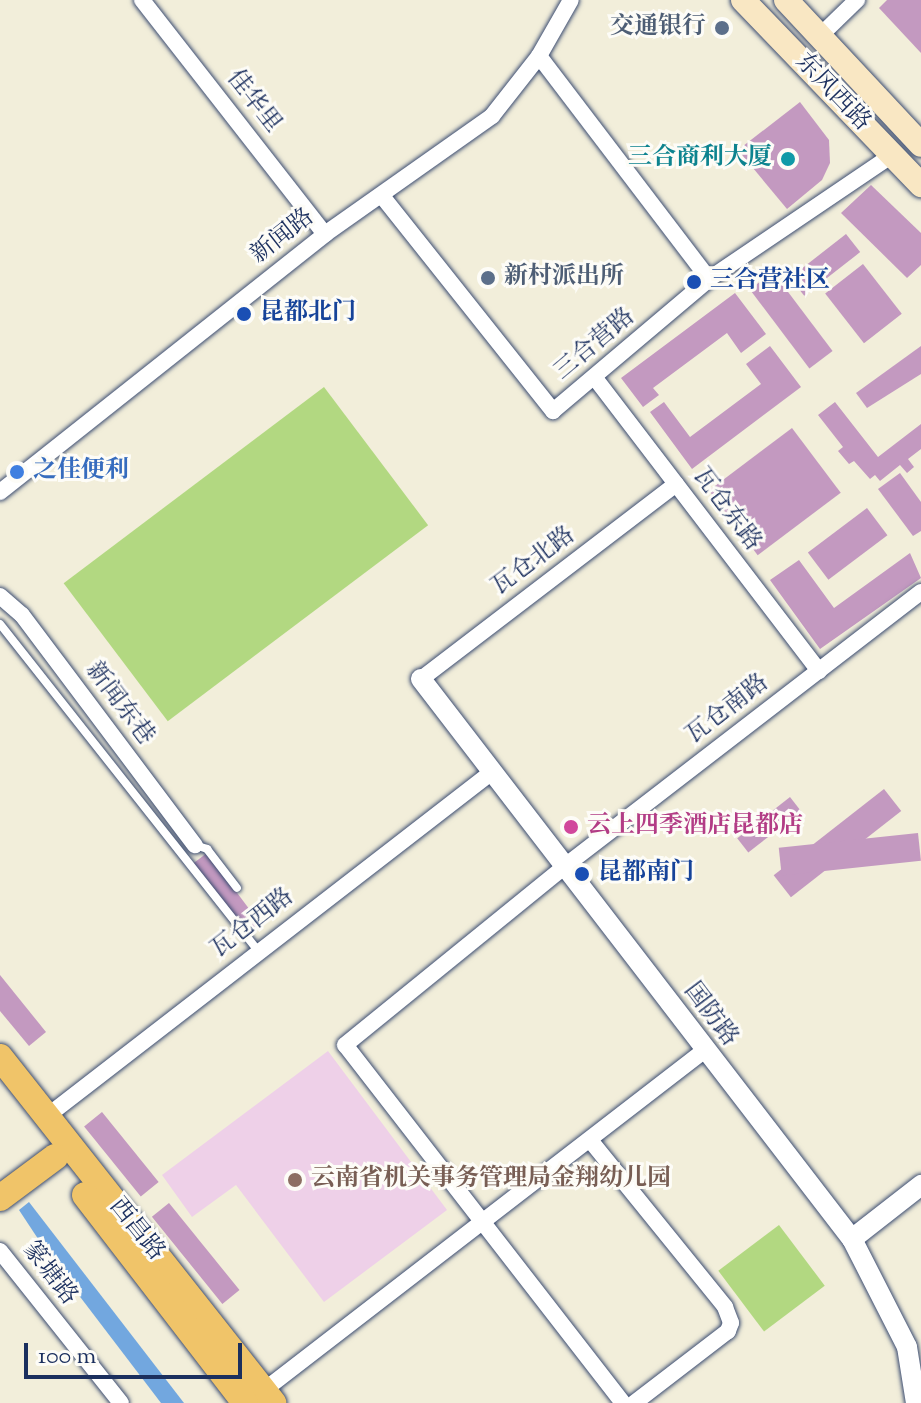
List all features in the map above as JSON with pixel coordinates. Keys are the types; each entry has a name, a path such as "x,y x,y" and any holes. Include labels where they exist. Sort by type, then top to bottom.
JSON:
{"main road":[{"name":"东风西路","path":"743,0 921,185"},
{"name":"东风西路","path":"786,0 822,34 921,145"},
{"name":"西昌路","path":"0,1057 260,1399"},
{"name":"西昌路","path":"0,1084 55,1157 260,1399"},
{"path":"0,1198 55,1157"}],"street":[{"name":"佳华里","path":"142,0 325,234"},
{"name":"新闻路","path":"0,492 325,234 492,116 539,56 571,0"},
{"path":"822,34 857,0"},
{"path":"539,56 709,279"},
{"name":"三合营路","path":"382,196 553,411 709,279 892,155"},
{"name":"瓦仓东路","path":"595,378 819,671"},
{"name":"瓦仓北路","path":"421,679 676,484"},
{"name":"瓦仓南路","path":"478,1222 345,1045 565,866 921,592"},
{"name":"新闻东巷","path":"0,596 22,615 195,845"},
{"name":"国防路","path":"421,679 852,1239 893,1314 917,1390"},
{"name":"瓦仓西路","path":"46,1117 492,772"},
{"path":"260,1399 478,1222 705,1050"},
{"path":"590,1140 725,1307 731,1323 728,1331 634,1403"},
{"path":"852,1239 921,1185"},
{"path":"478,1222 623,1403"},
{"name":"篆塘路","path":"0,1251 121,1403"}],"lane":[{"path":"0,624 258,951"},
{"path":"195,845 207,849 237,888"}],"shaded area":[{"name":"云南省机关事务管理局金翔幼儿园","path":"328,1051 447,1210 324,1302 236,1185 192,1217 162,1175"}],"green space":[{"path":"324,387 428,525 168,721 64,583"},
{"path":"779,1225 825,1286 764,1331 718,1271"}],"water":[{"path":"29,1202 184,1403 161,1403 52,1260 19,1210"}],"building":[{"path":"887,0 921,0 921,53 879,8"},
{"name":"三合商利大厦","path":"800,102 829,140 830,163 822,180 787,209 738,150"},
{"path":"871,185 921,233 921,265 907,278 841,213"},
{"path":"846,234 860,252 804,296 790,278"},
{"path":"863,264 902,314 864,343 825,294"},
{"path":"773,272 833,351 809,369 750,289"},
{"path":"735,293 766,334 741,353 727,333 653,388 659,395 643,407 621,378"},
{"path":"770,346 801,387 692,469 650,412 664,402 690,437 761,384 746,364"},
{"path":"921,346 921,374 867,408 856,393"},
{"path":"835,402 878,457 921,424 921,449 908,459 914,467 907,473 900,465 880,481 875,475 870,479 854,461 849,464 838,451 843,447 818,415"},
{"path":"792,428 841,493 758,555 709,491"},
{"path":"900,473 921,502 921,531 913,536 878,489"},
{"path":"867,508 887,535 828,580 808,553"},
{"path":"910,553 921,578 820,649 770,580 799,560 834,608"},
{"path":"884,789 901,811 791,897 774,875"},
{"path":"790,797 801,811 748,852 737,838"},
{"path":"918,833 921,861 782,875 779,848"},
{"path":"207,853 261,925 248,935 193,863"},
{"path":"0,975 46,1032 29,1046 0,1011"},
{"path":"102,1112 159,1182 141,1196 84,1126"},
{"path":"169,1203 239,1290 222,1304 152,1217"}],"place":[{"name":"交通银行","path":"722,28"},
{"name":"三合商利大厦","path":"788,159"},
{"name":"新村派出所","path":"488,278"},
{"name":"三合营社区","path":"694,282"},
{"name":"昆都北门","path":"244,314"},
{"name":"之佳便利","path":"17,472"},
{"name":"云上四季酒店昆都店","path":"571,827"},
{"name":"昆都南门","path":"582,874"},
{"name":"云南省机关事务管理局金翔幼儿园","path":"295,1180"}]}
